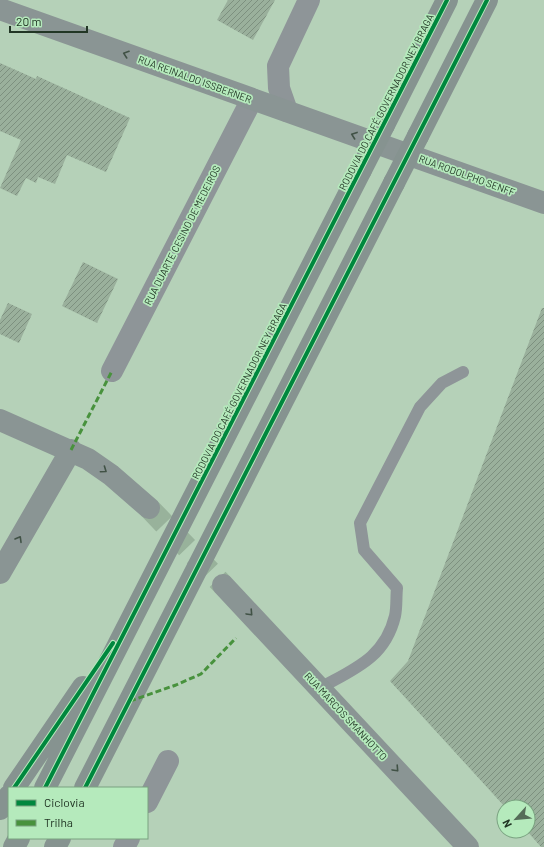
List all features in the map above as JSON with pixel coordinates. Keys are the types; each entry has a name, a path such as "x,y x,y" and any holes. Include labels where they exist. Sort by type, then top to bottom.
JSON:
{"highway":[{"name":"RODOVIA DO CAFÉ GOVERNADOR NEY BRAGA","path":"45,787 447,0"},
{"path":"86,787 487,0"},
{"path":"15,787 137,606"},
{"path":"0,809 8,797"}],"main road":[{"name":"RUA REINALDO ISSBERNER","path":"0,9 391,148"},
{"name":"RUA RODOLPHO SENFF","path":"391,148 544,203"},
{"path":"0,420 71,450 88,459 111,475 149,508"},
{"path":"0,573 71,450"},
{"name":"RUA MARCOS SMANHOTTO","path":"223,585 468,847"}],"street":[{"path":"287,111 279,88 278,66 309,0"},
{"name":"RUA DUARTE CESINO DE MEDEIROS","path":"112,371 252,98"},
{"path":"148,800 168,761"}],"lane":[{"path":"320,688 369,659 382,648 395,616 397,588 364,550 360,523 420,407 442,383 463,372"}],"building":[{"path":"228,0 275,0 253,40 217,20"},
{"path":"0,63 36,79 37,76 130,118 106,172 67,155 55,184 38,177 36,183 26,178 17,196 0,188 21,140 0,131"},
{"path":"83,262 118,279 97,323 62,306"},
{"path":"8,303 32,314 19,343 0,334 0,320"},
{"path":"542,308 544,308 544,847 541,847 534,839 536,839 536,799 498,799 390,681 408,661"}],"tunnel":[{"path":"149,508 223,585"}],"marked path":[{"path":"71,450 112,371"},
{"path":"130,701 176,685 201,674 236,638"}],"cycle path":[{"path":"46,787 447,0"},
{"path":"86,787 487,0"},
{"path":"15,787 113,643"}]}
